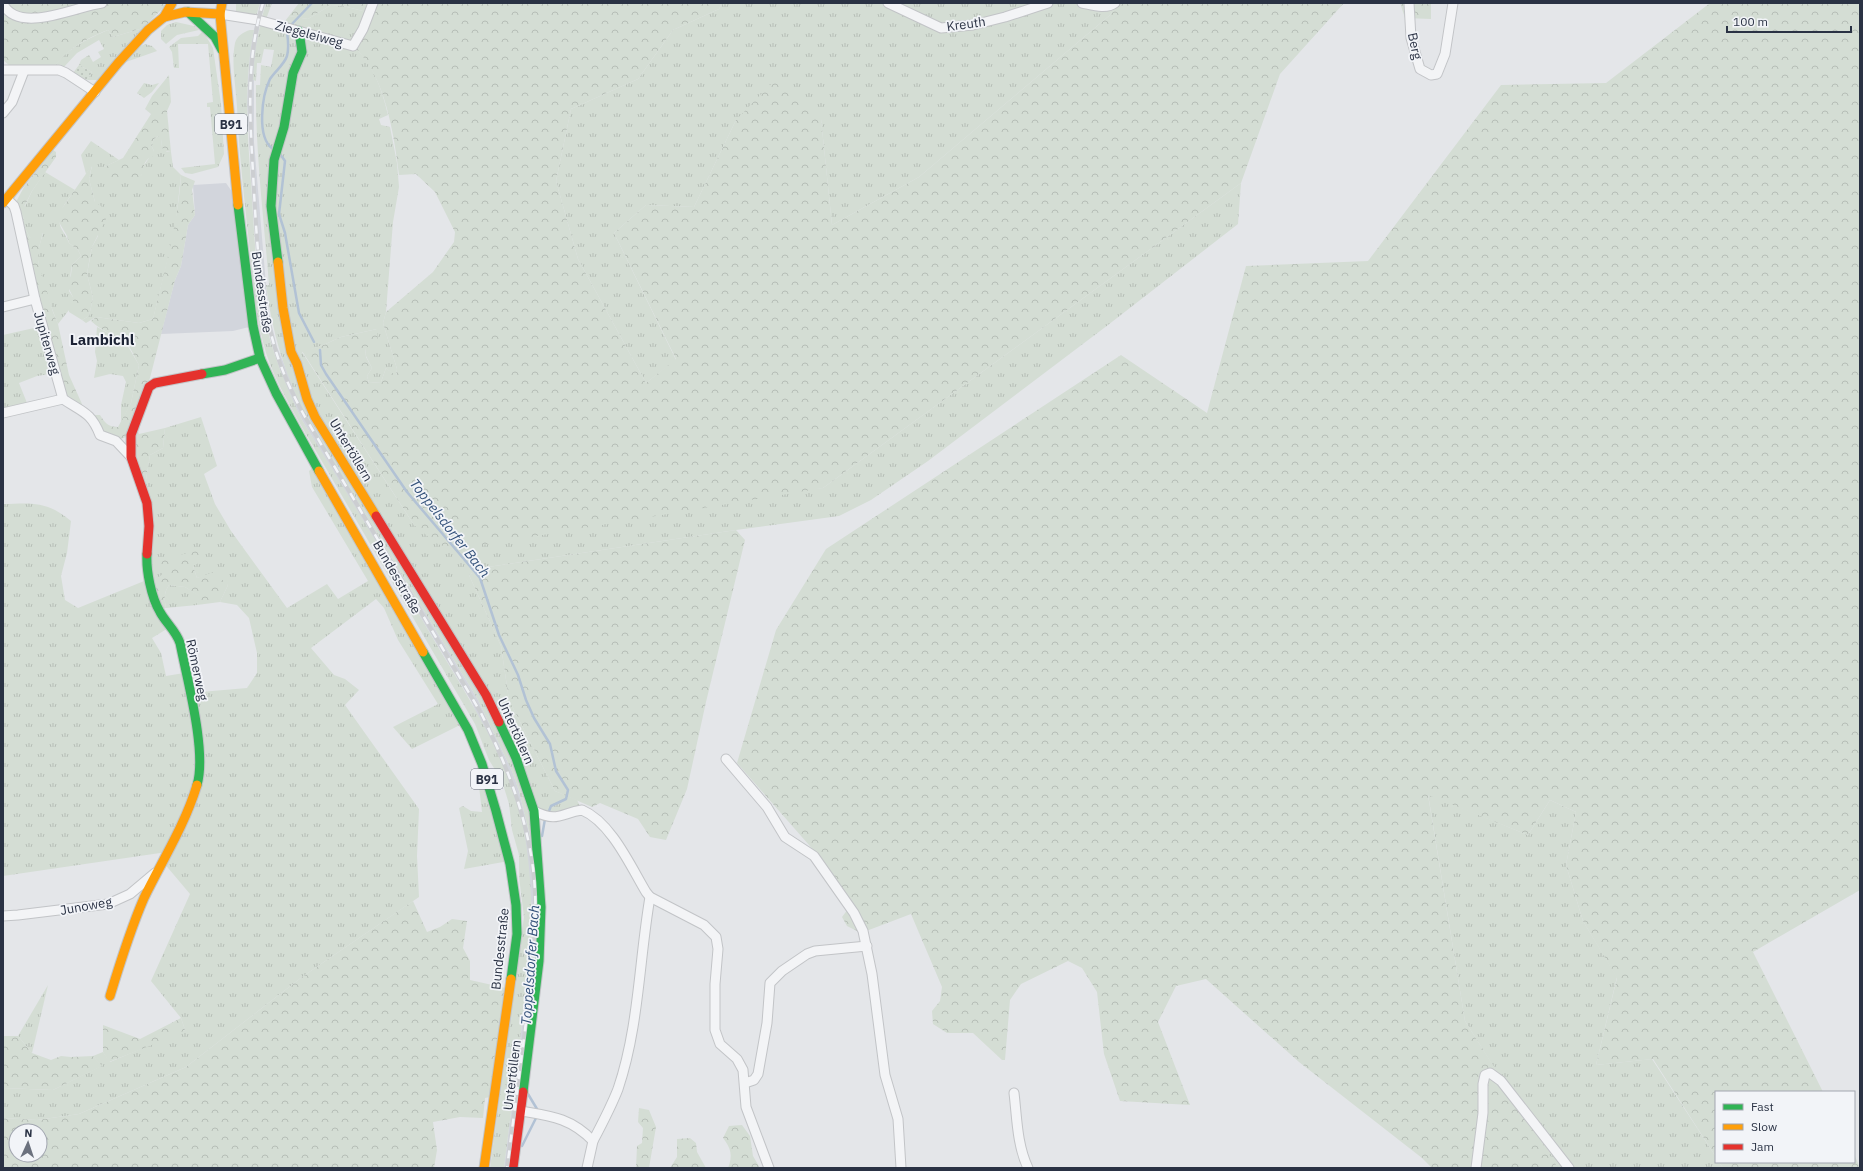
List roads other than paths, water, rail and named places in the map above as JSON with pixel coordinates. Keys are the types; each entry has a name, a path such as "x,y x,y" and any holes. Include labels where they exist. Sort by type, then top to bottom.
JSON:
{"street":[{"path":"3,4 12,14 33,18 45,18 91,4 102,3"},
{"path":"5,201 138,41 164,17 172,3"},
{"name":"Bundesstraße","path":"222,3 220,14 241,237 249,303 260,358 276,393 297,432 458,709 474,742 485,771 514,879 518,915 516,941 484,1168"},
{"name":"Ziegeleiweg","path":"220,14 265,22 353,46 363,29 373,3"},
{"name":"Kreuth","path":"888,3 941,28 973,25 1048,3"},
{"path":"1082,3 1105,7 1111,6 1115,3"},
{"name":"Berg","path":"1409,3 1411,38 1420,70 1430,75 1437,74 1445,54 1453,3"},
{"path":"164,17 189,7 220,14"},
{"path":"189,7 215,37 221,47 226,66"},
{"name":"Untertöllern","path":"299,31 301,36 302,52 293,74 289,91 288,108 275,157 271,206 283,308 291,352 297,364 307,398 315,417 486,695 516,758 534,811 540,892 541,931 539,961 513,1168"},
{"path":"3,70 59,70 66,72 95,92"},
{"path":"3,113 12,102 24,71"},
{"name":"Jupiterweg","path":"5,201 14,206 16,212 35,299 63,399"},
{"path":"3,307 35,299"},
{"name":"Römerweg","path":"110,996 126,944 144,899 191,805 196,789 200,764 197,732 180,643 178,637 159,611 150,583 147,561 149,526 147,503 131,457 131,435 144,394 149,387 155,383 225,370 260,358"},
{"path":"3,413 63,399 89,415 95,422 100,435 116,441 131,457"},
{"path":"116,441 131,435"},
{"path":"726,759 767,806 785,837 814,856 854,913 863,931 872,974 884,1075 898,1119 901,1168"},
{"path":"534,811 541,815 562,817 582,810 594,816 619,846 650,897 704,925 716,937 718,949 715,984 715,1030 724,1048 740,1063 743,1070 748,1114 769,1168"},
{"name":"Junoweg","path":"3,916 108,904 130,894 158,870"},
{"path":"587,1168 593,1141 618,1089 626,1059 637,999 650,897"},
{"path":"745,1083 754,1080 758,1074 767,1023 769,988 775,977 807,954 815,951 867,946"},
{"path":"1476,1168 1483,1113 1483,1084 1485,1075 1490,1073 1501,1081 1569,1168"},
{"path":"1014,1093 1020,1140 1028,1168"},
{"path":"521,1111 568,1122 577,1126 593,1141"}],"waterway":[{"name":"Toppelsdorfer Bach","path":"290,26 312,3"},
{"name":"Toppelsdorfer Bach","path":"273,149 264,136 262,126 263,105 270,79 287,56 287,32"},
{"name":"Toppelsdorfer Bach","path":"280,154 285,161 279,214 285,233 299,313 314,342"},
{"name":"Toppelsdorfer Bach","path":"320,350 321,365 326,374 407,492 480,578 499,635 518,675 526,700 534,718 550,744 556,771 568,790 566,799 551,806 549,811"},
{"name":"Toppelsdorfer Bach","path":"542,836 545,819"},
{"name":"Toppelsdorfer Bach","path":"528,1094 537,1109"},
{"name":"Toppelsdorfer Bach","path":"522,1146 536,1118"}],"railway":[{"path":"263,3 257,26 251,73 251,145 260,271 266,310 278,357 288,383 305,417 481,713 511,782 523,817 531,855 535,899 533,965 507,1168"}],"district":[{"name":"Lambichl","path":"102,339"}]}
